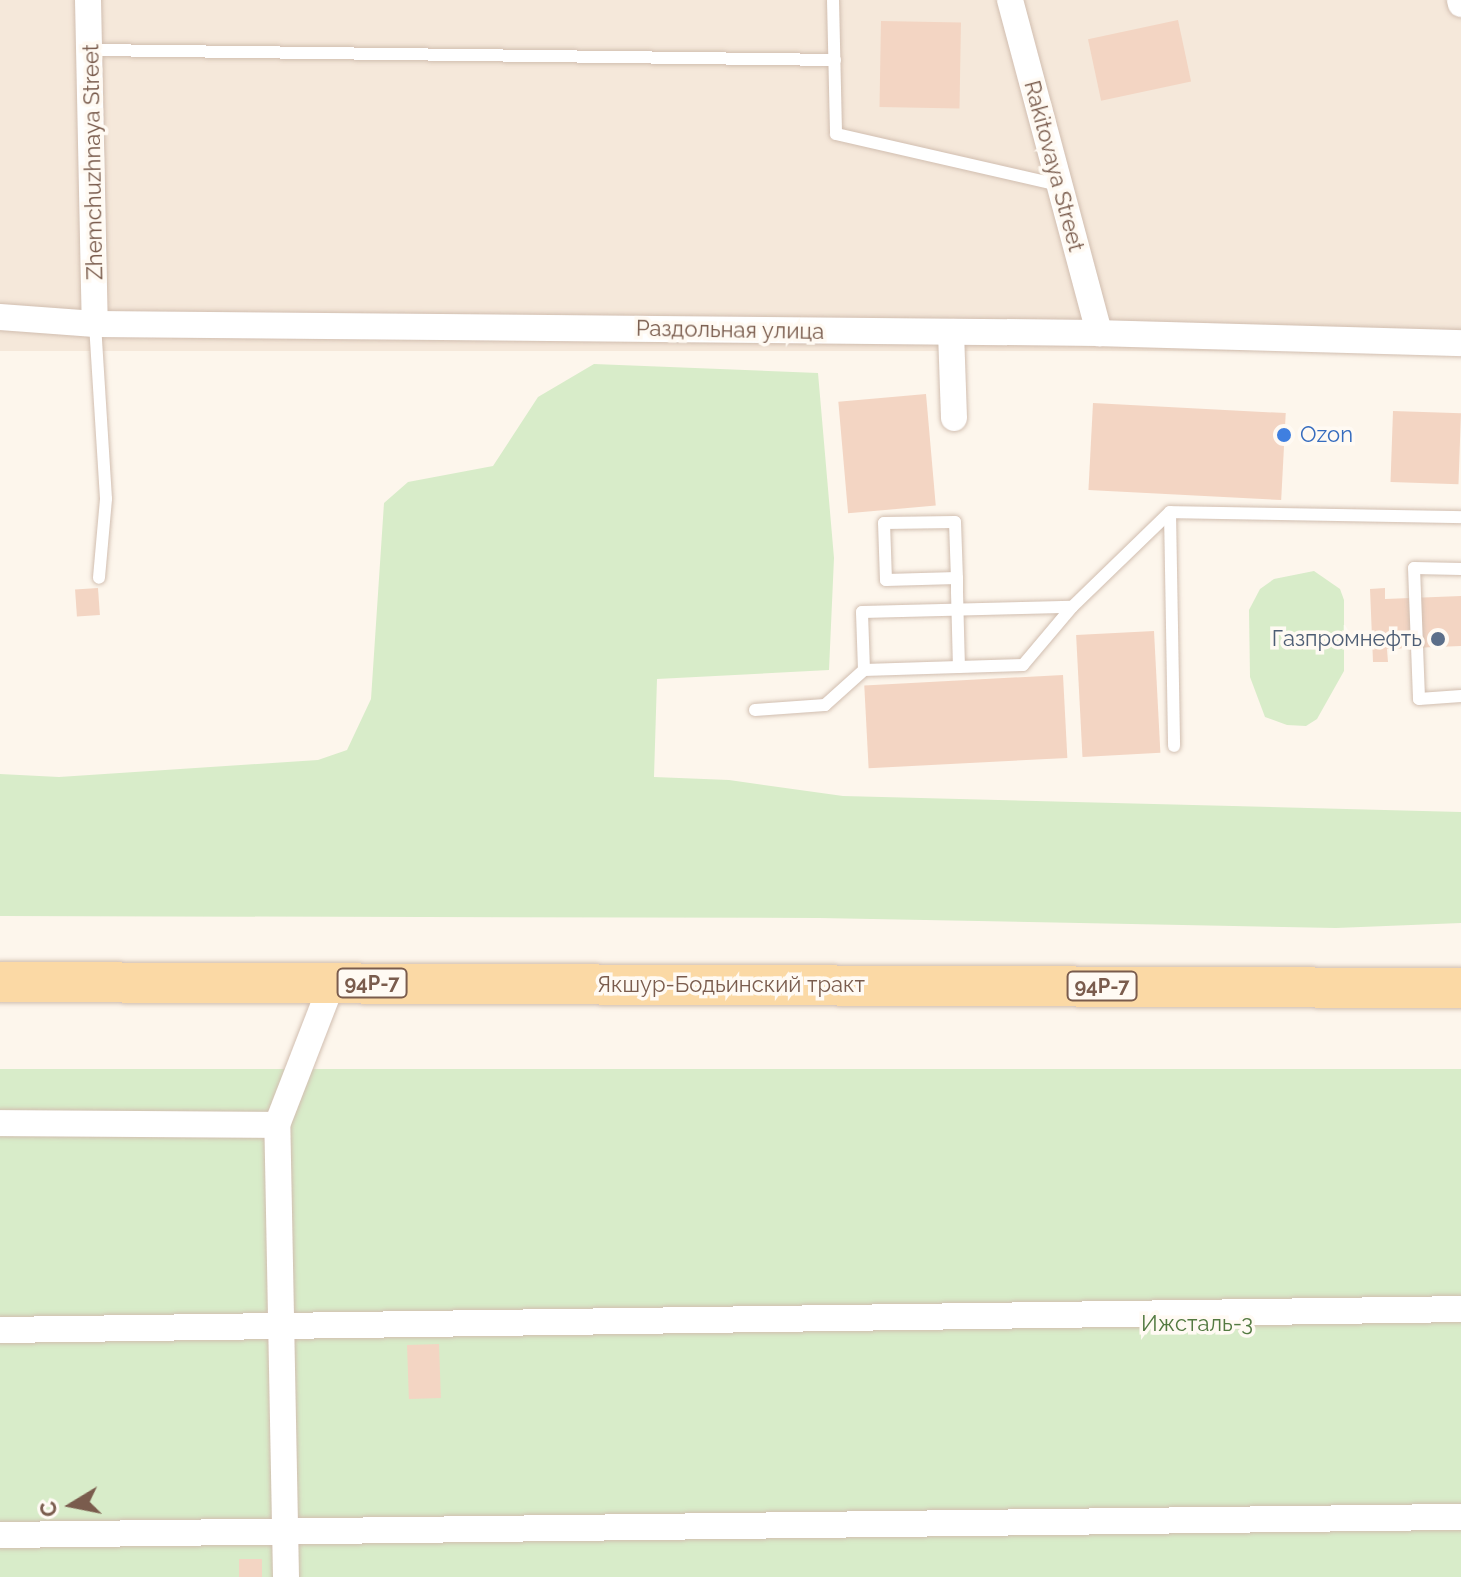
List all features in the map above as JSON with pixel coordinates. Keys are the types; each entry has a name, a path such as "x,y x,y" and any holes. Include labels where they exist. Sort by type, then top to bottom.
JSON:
{"main road":[{"name":"Якшур-Бодьинский тракт","path":"0,982 1461,988"}],"street":[{"name":"Zhemchuzhnaya Street","path":"88,0 93,50 95,324"},
{"name":"Rakitovaya Street","path":"1010,0 1099,333"},
{"name":"Раздольная улица","path":"0,317 95,324 1099,333 1461,343"},
{"path":"951,332 954,418"},
{"path":"286,1577 277,1125 332,983"},
{"path":"0,1123 277,1125"},
{"path":"0,1330 1461,1309"},
{"path":"0,1535 1461,1517"}],"lane":[{"path":"833,0 836,134 1059,185"},
{"path":"93,50 835,60"},
{"path":"95,324 106,499 99,578"},
{"path":"755,710 825,705 864,670 1023,665 1072,607 1170,512 1461,517"},
{"path":"1170,512 1174,746"},
{"path":"957,578 886,580 884,523 955,522 957,578 959,667"},
{"path":"1461,569 1414,568 1419,699 1461,696"},
{"path":"864,670 862,612 1072,607"}],"shaded area":[{"path":"0,0 1461,0 1461,351 0,351"}],"green space":[{"path":"594,364 818,373 834,558 829,670 657,679 654,777 729,780 843,796 1461,812 1461,923 1336,928 819,918 0,916 0,774 59,777 318,760 347,750 371,699 384,503 408,482 493,466 538,397"},
{"path":"1314,571 1340,589 1344,600 1344,671 1317,719 1306,726 1287,725 1265,717 1250,677 1249,610 1260,589 1274,579"},
{"name":"Ижсталь-3","path":"0,1069 1461,1069 1461,1577 0,1577"}],"building":[{"path":"1178,20 1191,82 1101,101 1088,39"},
{"path":"881,21 961,22 959,108 879,107"},
{"path":"926,394 936,506 848,513 838,402"},
{"path":"1093,403 1286,413 1281,500 1088,490"},
{"path":"1393,411 1461,413 1458,484 1391,482"},
{"path":"98,588 100,615 77,617 75,590"},
{"path":"1385,588 1385,599 1461,596 1461,646 1387,649 1388,662 1373,662 1370,589"},
{"path":"1154,631 1160,753 1082,757 1076,635"},
{"path":"1063,675 1067,758 869,768 864,685"},
{"path":"439,1344 441,1398 409,1399 407,1345"},
{"path":"239,1559 262,1559 262,1577 239,1577"}],"place":[{"name":"Ozon","path":"1284,435"},
{"name":"Газпромнефть","path":"1438,639"}]}
